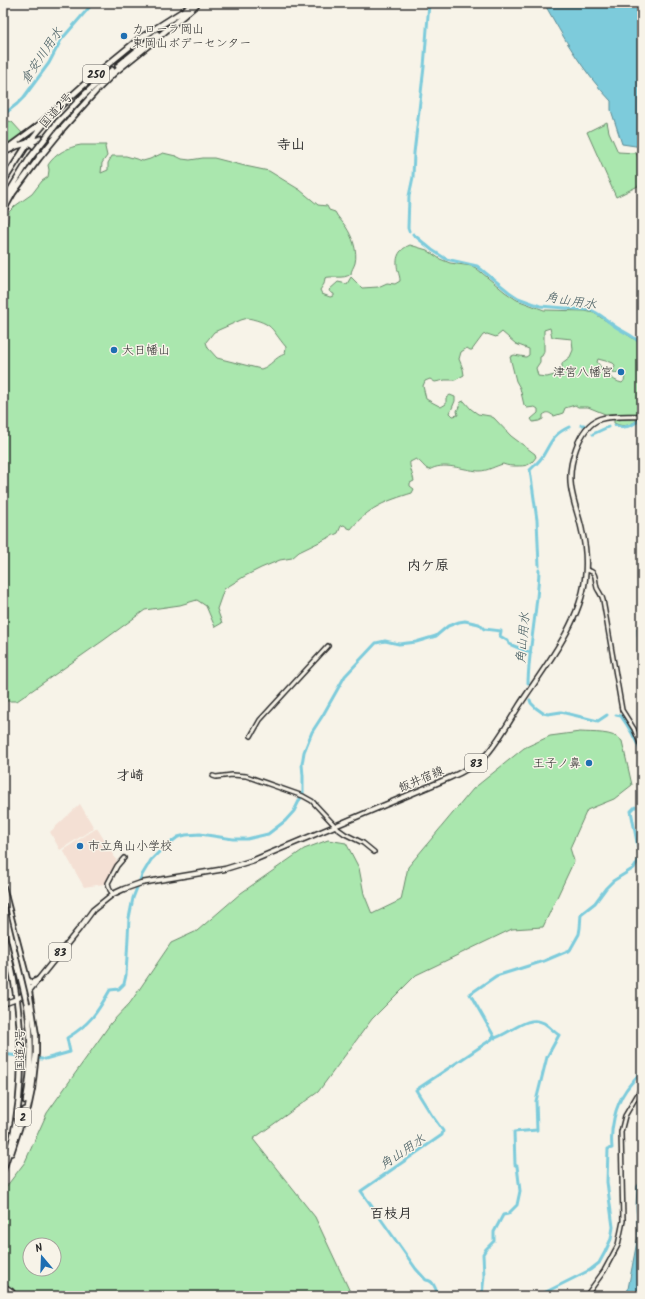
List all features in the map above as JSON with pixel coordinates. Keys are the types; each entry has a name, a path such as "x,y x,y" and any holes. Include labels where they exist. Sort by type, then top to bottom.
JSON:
{"highway":[{"name":"250","path":"3,152 54,112 95,75 139,39 197,4"},
{"name":"250","path":"29,142 53,135 61,130 114,72 197,4"},
{"name":"国道2号","path":"3,202 30,158 58,122 85,94 197,4"},
{"path":"3,182 29,142 54,112"},
{"path":"40,129 42,135 53,135"},
{"path":"3,211 39,158 61,130"},
{"path":"10,148 22,142 29,142 40,153 39,158"},
{"path":"7,176 18,154 15,150 10,148"},
{"path":"3,887 27,979 35,1026 34,1052"},
{"name":"国道2号","path":"3,904 27,1004 34,1052 24,1113 16,1141 3,1170"},
{"path":"3,931 17,999 21,1060 20,1089 16,1117 12,1141 3,1170"},
{"path":"27,979 32,983 38,980"}],"main road":[{"name":"飯井宿線","path":"3,1004 17,999 29,991 80,929 93,910 112,894 141,883 239,865 254,860 459,774 470,768 488,752 569,628 581,602 584,591 586,556 584,540 571,488 570,476 572,463 582,434 591,423 600,419 607,417 642,416"}],"street":[{"path":"586,570 593,572 597,588 603,600 622,710 634,729 642,748"},
{"path":"251,736 260,720 328,646"},
{"path":"213,776 246,776 294,792 312,801 334,826 345,834 363,843 374,852"},
{"path":"112,894 108,883 117,866 124,858"},
{"path":"586,1296 604,1271 618,1245 623,1221 621,1132 625,1116 642,1087"},
{"path":"3,1285 12,1291 16,1296"}],"shaded area":[{"path":"80,804 94,828 60,850 50,832"},
{"path":"97,828 118,863 104,884 84,887 63,850"}],"green space":[{"path":"5,120 12,122 22,133 18,138 3,148 3,121"},
{"path":"607,122 609,132 618,152 636,153 642,165 642,184 616,197 587,132"},
{"path":"106,145 107,156 102,163 101,173 108,170 108,163 112,156 126,156 143,161 163,153 190,160 214,158 269,171 300,190 318,205 327,206 329,210 335,212 350,235 356,254 355,264 351,274 348,276 325,278 324,284 320,290 322,294 330,297 334,296 334,294 329,290 338,282 347,284 351,277 362,288 378,287 387,283 395,284 400,281 397,258 403,249 410,245 427,250 440,259 450,263 472,266 517,300 544,310 585,311 594,313 637,341 642,347 642,416 629,425 622,426 614,423 614,420 631,419 631,414 605,414 588,407 578,407 575,405 565,408 563,413 554,416 546,413 543,415 543,419 533,422 531,419 538,413 538,409 535,407 527,408 524,405 510,357 514,355 526,357 529,355 529,349 516,344 502,332 496,337 487,334 483,335 472,350 467,348 461,352 459,359 464,375 455,380 435,382 430,379 425,381 423,386 426,399 441,407 446,404 446,398 450,395 455,397 450,413 453,416 458,415 457,411 461,402 464,401 478,414 494,418 511,436 535,454 536,457 530,464 525,466 510,466 503,464 482,471 447,466 435,467 429,470 416,459 410,462 414,481 410,483 410,486 414,489 412,493 386,502 371,510 351,529 344,525 341,526 338,533 299,552 292,558 280,560 261,568 224,589 217,609 222,623 215,627 206,606 197,600 180,605 145,610 17,701 3,701 3,229 8,222 9,212 32,194 42,181 48,177 48,165 51,161 67,149 76,146","holes":["248,318 263,322 271,328 286,347 285,354 261,369 217,358 208,348 206,342 214,332","550,328 552,337 572,339 573,350 570,357 562,363 562,373 547,377 538,376 536,368 540,362 540,357 544,352 544,330","598,359 613,363 615,365 613,372 615,373 623,370 625,377 623,382 618,382 611,378 597,362"]},
{"path":"580,732 608,734 622,741 632,785 614,799 587,810 570,848 574,861 543,927 512,929 416,975 372,1019 318,1092 253,1139 315,1217 352,1296 3,1296 3,1191 25,1162 47,1113 111,1023 130,1003 171,943 197,931 241,893 304,849 328,840 346,843 359,868 364,894 372,914 401,900 408,867 473,789 524,748 550,736"}],"water":[{"path":"544,3 642,3 642,147 622,144 611,110 611,101 583,67 566,42"},
{"path":"642,620 642,686 639,673 637,629"},
{"path":"640,1182 638,1197 640,1201 640,1222 642,1229 642,1296 625,1296 627,1294 638,1236 636,1207 637,1186"}],"waterway":[{"name":"倉安川用水","path":"3,115 24,97 49,63 61,40 93,3"},
{"name":"角山用水","path":"409,231 409,196 413,177 414,153 424,67 429,3"},
{"name":"角山用水","path":"413,234 432,250 446,259 477,266 518,298 540,306 594,311 633,337 642,345"},
{"name":"角山用水","path":"615,425 626,427 636,423 642,418"},
{"name":"角山用水","path":"539,566 537,520 530,470 541,458 554,438 560,432 569,427"},
{"name":"角山用水","path":"593,434 608,427"},
{"name":"角山用水","path":"528,683 539,570"},
{"path":"45,1059 70,1052 67,1038 87,1023 110,990 119,989 124,984 126,975 129,918 133,898 142,875 151,860 162,849 178,837 200,834 233,839 247,839 268,834 285,821 294,811 303,793 302,764 304,752 312,732 345,676 376,643 385,641 399,644 416,642 436,636 448,626 465,621 479,624 484,629 501,631 500,636 508,641 509,644 531,653"},
{"name":"角山用水","path":"530,700 536,708 543,713 548,714 561,712 598,721 607,715"},
{"name":"角山用水","path":"616,715 621,716 633,734 642,754"},
{"name":"角山用水","path":"635,807 631,811 642,868"},
{"path":"482,1296 484,1276 483,1254 494,1241 494,1232 503,1215 508,1214 517,1205 520,1191 517,1166 515,1165 514,1132 537,1130 536,1101 547,1057 559,1035 544,1023 532,1021 526,1022 495,1038 470,994 496,976 544,961 570,950 579,934 581,914 595,903 613,881 634,868 640,858"},
{"name":"角山用水","path":"439,1296 433,1283 426,1280 416,1269 361,1191 442,1135 443,1131 416,1090 492,1039 493,1035"},
{"path":"3,1054 42,1059"},
{"name":"角山用水","path":"538,1296 590,1270 599,1263 611,1239 613,1227 607,1182 608,1149 612,1148 614,1118 622,1096 642,1070"}],"place":[{"name":"カローラ岡山 東岡山ボデーセンター","path":"124,36"},
{"name":"大日幡山","path":"114,350"},
{"name":"津宮八幡宮","path":"621,372"},
{"name":"王子ノ鼻","path":"589,763"},
{"name":"市立角山小学校","path":"80,846"}],"district":[{"name":"寺山","path":"291,144"},
{"name":"内ケ原","path":"428,565"},
{"name":"才崎","path":"130,775"},
{"name":"百枝月","path":"391,1213"}]}
